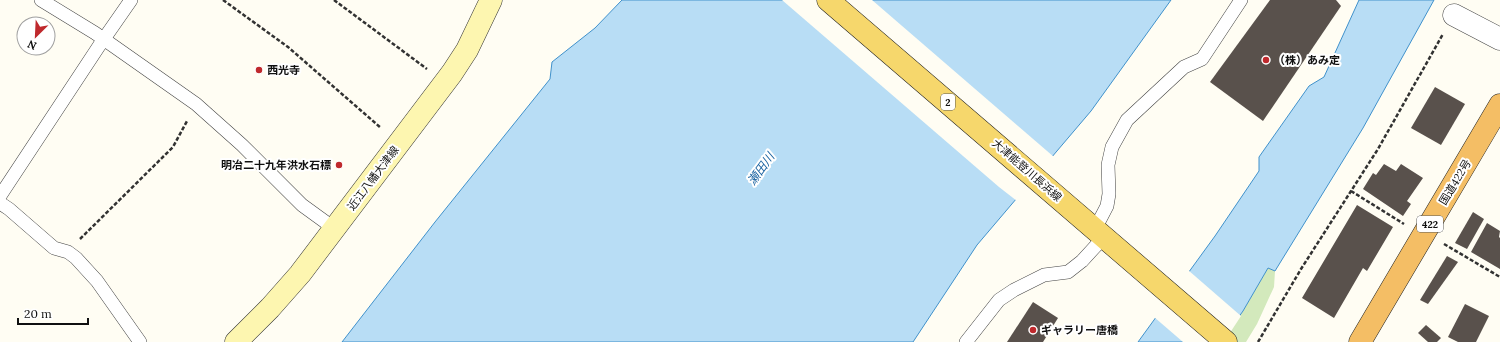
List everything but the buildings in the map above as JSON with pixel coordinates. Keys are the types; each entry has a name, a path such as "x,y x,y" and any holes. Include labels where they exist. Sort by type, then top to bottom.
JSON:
{"highway":[{"name":"国道422号","path":"1360,342 1500,105"}],"main road":[{"name":"近江八幡大津線","path":"236,342 270,308 300,274 446,82 467,50 490,0"},
{"name":"大津能登川長浜線","path":"828,0 1226,342"}],"street":[{"path":"1454,15 1500,39"}],"lane":[{"path":"41,0 104,39 196,104 242,145 302,204 335,229"},
{"path":"0,196 131,0"},
{"path":"966,342 999,300 1014,290 1044,275 1068,272 1082,261 1100,233 1110,194 1108,165 1112,147 1127,120 1184,67 1202,59 1241,0"},
{"path":"0,203 9,208 54,248 68,252 76,258 97,281 140,342"}],"path":[{"path":"223,0 288,47 399,144"},
{"path":"334,0 446,82"},
{"path":"1258,342 1301,269 1378,150 1454,15"},
{"path":"68,252 173,147 196,104"},
{"path":"1351,191 1405,224"},
{"path":"1443,244 1500,277"}],"green space":[{"path":"1268,268 1275,271 1274,287 1257,324 1246,342 1221,342 1243,311"}],"water":[{"name":"瀬田川","path":"622,0 1171,0 1091,111 977,245 913,342 342,342 435,222 550,79 552,62 595,28"},
{"path":"1359,0 1434,0 1363,128 1275,271 1268,268 1243,311 1221,342 1138,342 1215,236 1259,171 1259,157 1309,86 1324,77"}],"pier":[{"path":"782,0 872,0 1054,157 1017,201"},
{"path":"1188,270 1241,316 1224,342 1183,342 1154,317"}],"place":[{"name":"（株）あみ定","path":"1266,60"},
{"name":"西光寺","path":"259,70"},
{"name":"明冶二十九年洪水石標","path":"339,165"},
{"name":"ギャラリー唐橋","path":"1033,330"}]}
